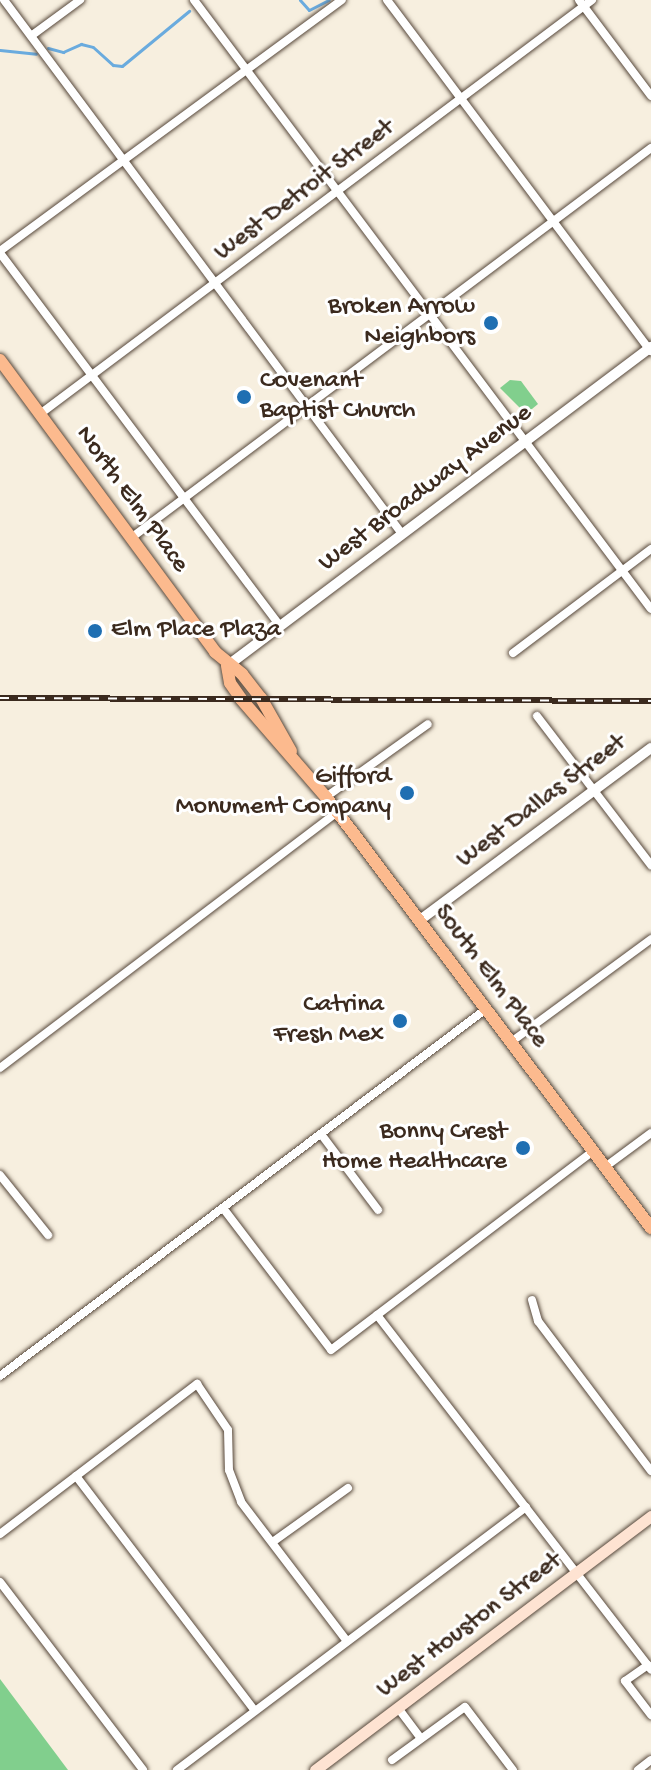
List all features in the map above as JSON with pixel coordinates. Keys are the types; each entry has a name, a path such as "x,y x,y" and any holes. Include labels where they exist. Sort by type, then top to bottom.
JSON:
{"main road":[{"name":"North Elm Place","path":"0,360 227,666"},
{"name":"South Elm Place","path":"227,666 230,683 241,699 292,754 326,797 651,1228"},
{"name":"West Houston Street","path":"315,1770 651,1516"}],"street":[{"path":"4,0 402,534"},
{"path":"31,36 80,0"},
{"path":"194,0 651,609"},
{"path":"280,626 0,252 245,68 342,0"},
{"path":"387,0 650,349"},
{"name":"West Detroit Street","path":"40,414 461,99 581,3 592,0"},
{"path":"581,3 651,96"},
{"path":"131,538 651,148"},
{"name":"West Broadway Avenue","path":"227,666 650,349"},
{"path":"513,653 651,549"},
{"path":"537,716 651,865"},
{"path":"326,797 428,724"},
{"name":"West Dallas Street","path":"420,920 651,748"},
{"path":"0,1068 337,812"},
{"path":"511,1042 651,939"},
{"path":"0,1376 486,1009"},
{"path":"605,1167 651,1133"},
{"path":"321,1134 378,1210"},
{"path":"223,1208 331,1350 593,1151"},
{"path":"0,1175 48,1235"},
{"path":"532,1300 538,1321 651,1471"},
{"path":"377,1315 650,1667 625,1681 651,1715"},
{"path":"0,1534 197,1384 228,1430 229,1470 241,1502 274,1541 347,1641"},
{"path":"76,1476 254,1710"},
{"path":"274,1541 348,1488"},
{"path":"177,1770 526,1507"},
{"path":"0,1582 143,1770"},
{"path":"392,1760 465,1707 513,1770"},
{"path":"398,1708 421,1738"},
{"path":"638,1770 651,1760"}],"green space":[{"path":"510,380 521,381 538,404 526,414 500,388"},
{"path":"0,1679 68,1770 0,1770"}],"waterway":[{"path":"300,0 309,10 329,0"},
{"path":"48,48 63,52 81,44 93,47 113,65 122,66 189,11"},
{"path":"0,50 36,54"}],"railway":[{"path":"0,698 651,701"}],"place":[{"name":"Broken Arrow Neighbors","path":"491,323"},
{"name":"Covenant Baptist Church","path":"244,397"},
{"name":"Elm Place Plaza","path":"95,631"},
{"name":"Gifford Monument Company","path":"407,793"},
{"name":"Catrina Fresh Mex","path":"400,1021"},
{"name":"Bonny Crest Home Healthcare","path":"523,1148"}]}
